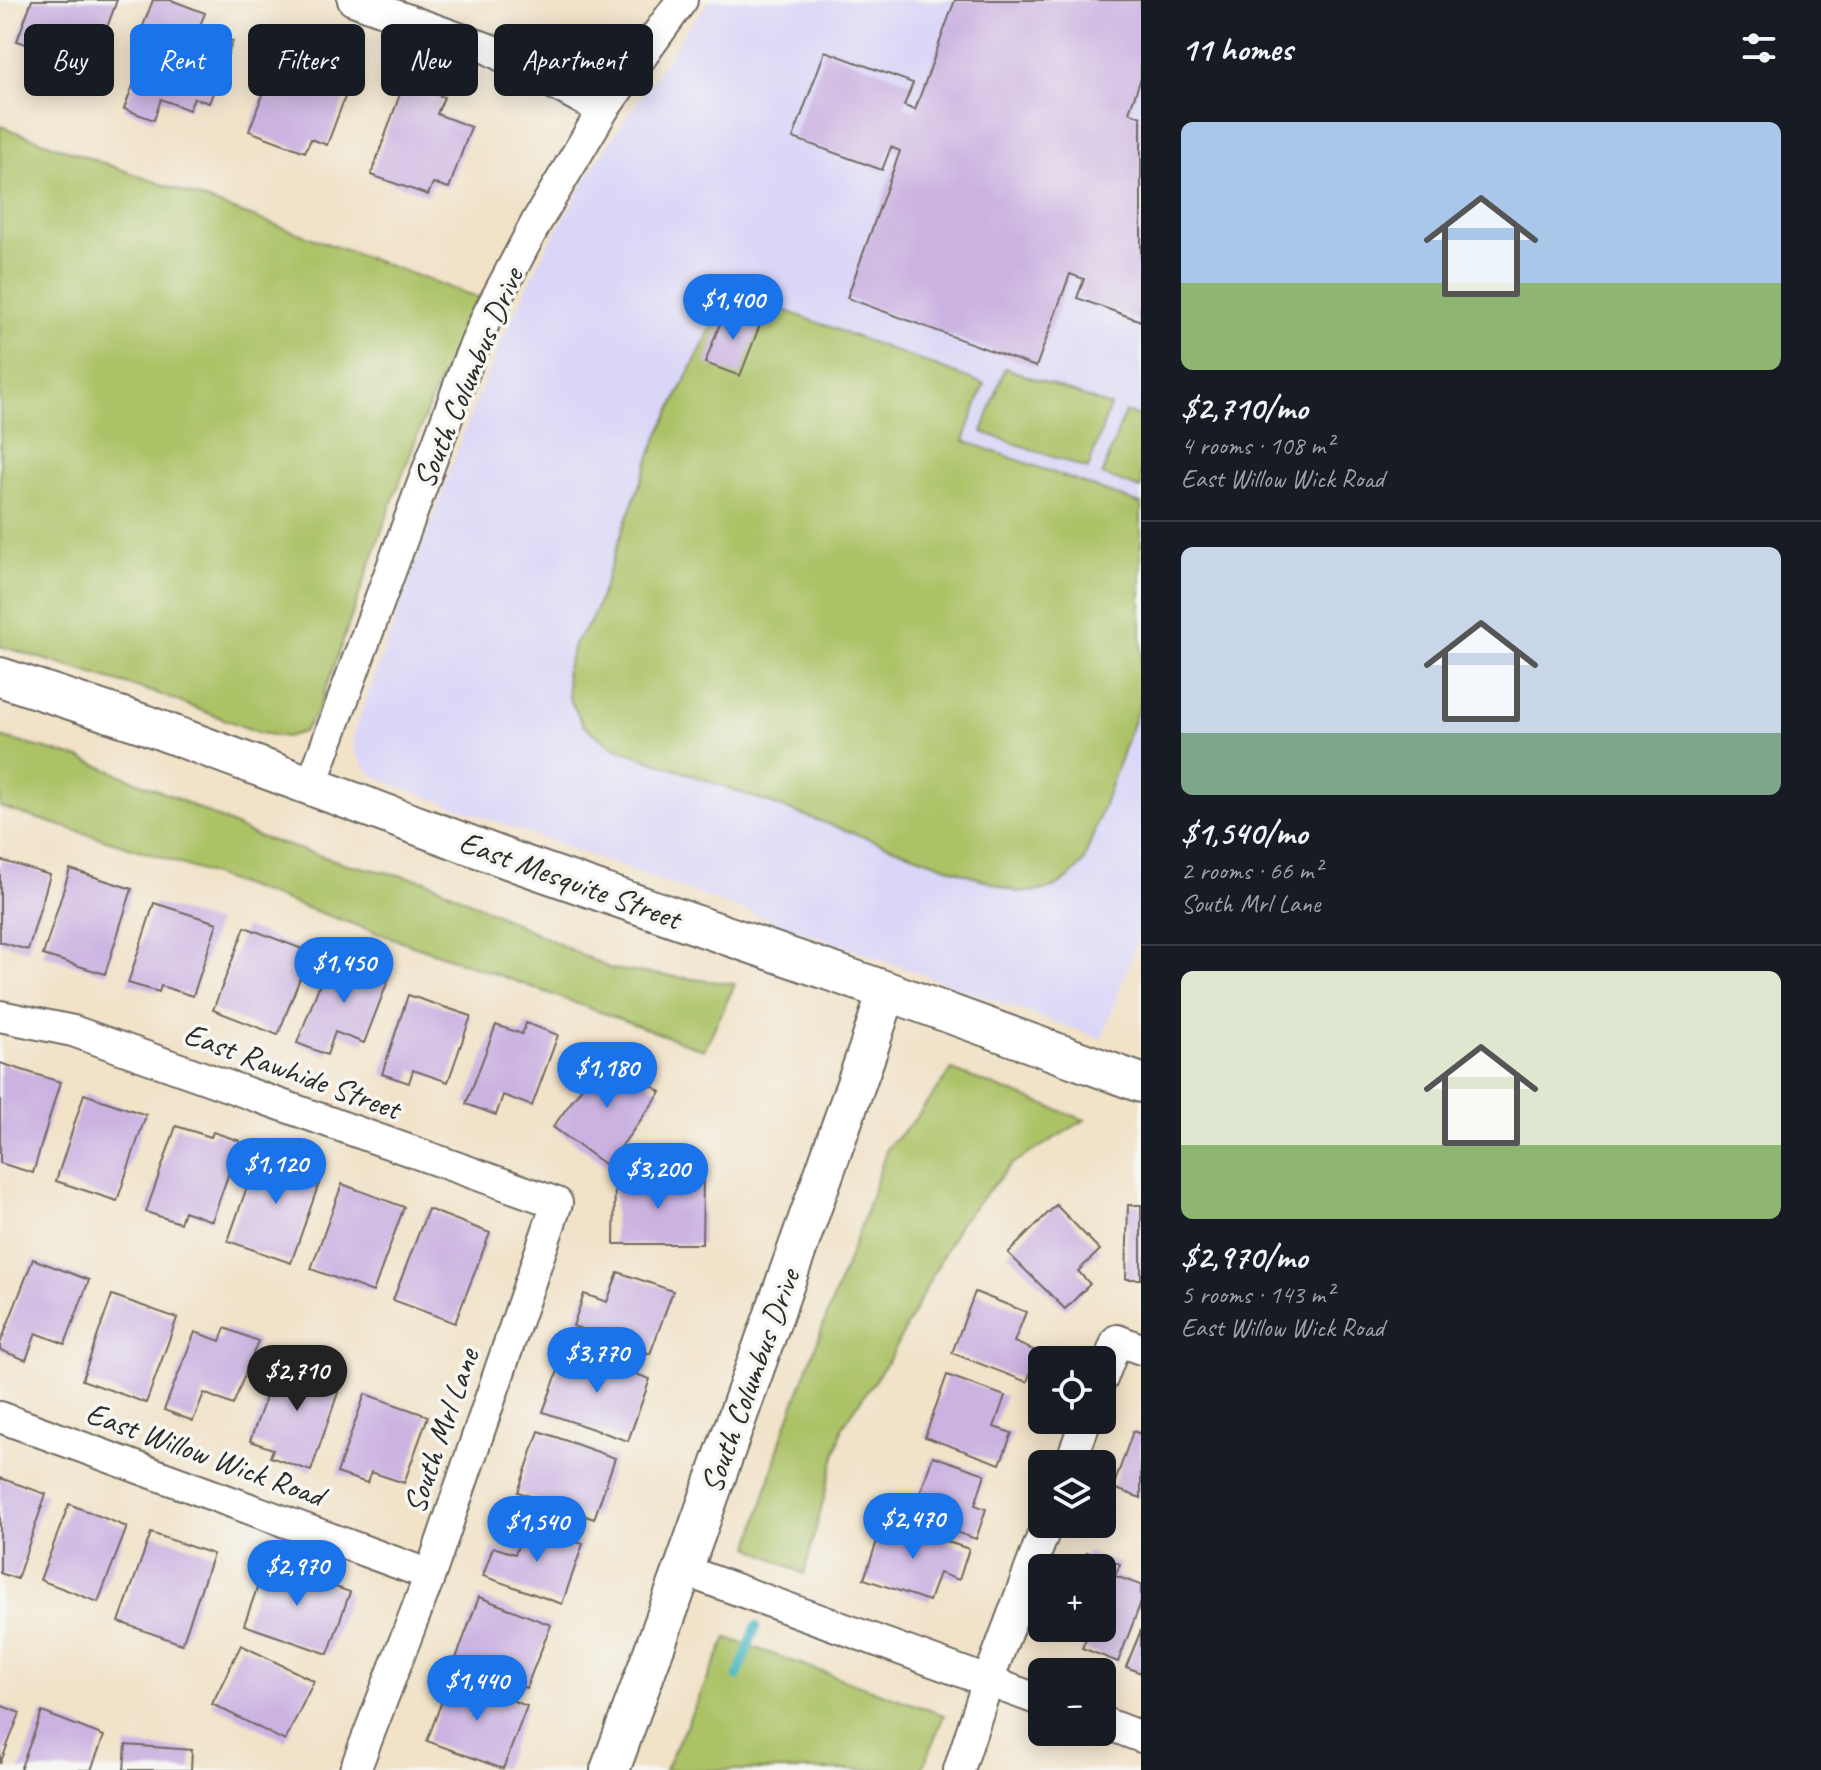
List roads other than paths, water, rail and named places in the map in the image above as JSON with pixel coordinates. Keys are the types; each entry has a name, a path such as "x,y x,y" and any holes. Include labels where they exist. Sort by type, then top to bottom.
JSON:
{"street":[{"path":"353,0 489,49 603,110"},
{"name":"South Columbus Drive","path":"311,786 483,326 537,221 603,110 682,0"},
{"name":"East Mesquite Street","path":"0,677 144,724 521,864 1141,1083"},
{"name":"South Columbus Drive","path":"610,1770 887,991"},
{"name":"East Rawhide Street","path":"0,1016 73,1031 557,1203"},
{"name":"South Mrl Lane","path":"355,1770 430,1575 557,1203"},
{"path":"1116,1361 1129,1344"},
{"name":"East Willow Wick Road","path":"0,1417 430,1575"},
{"path":"959,1770 988,1681 1042,1538"},
{"path":"683,1570 1028,1696"},
{"path":"1116,1727 1141,1737"}],"waterway":[{"path":"737,1677 756,1626"}]}
